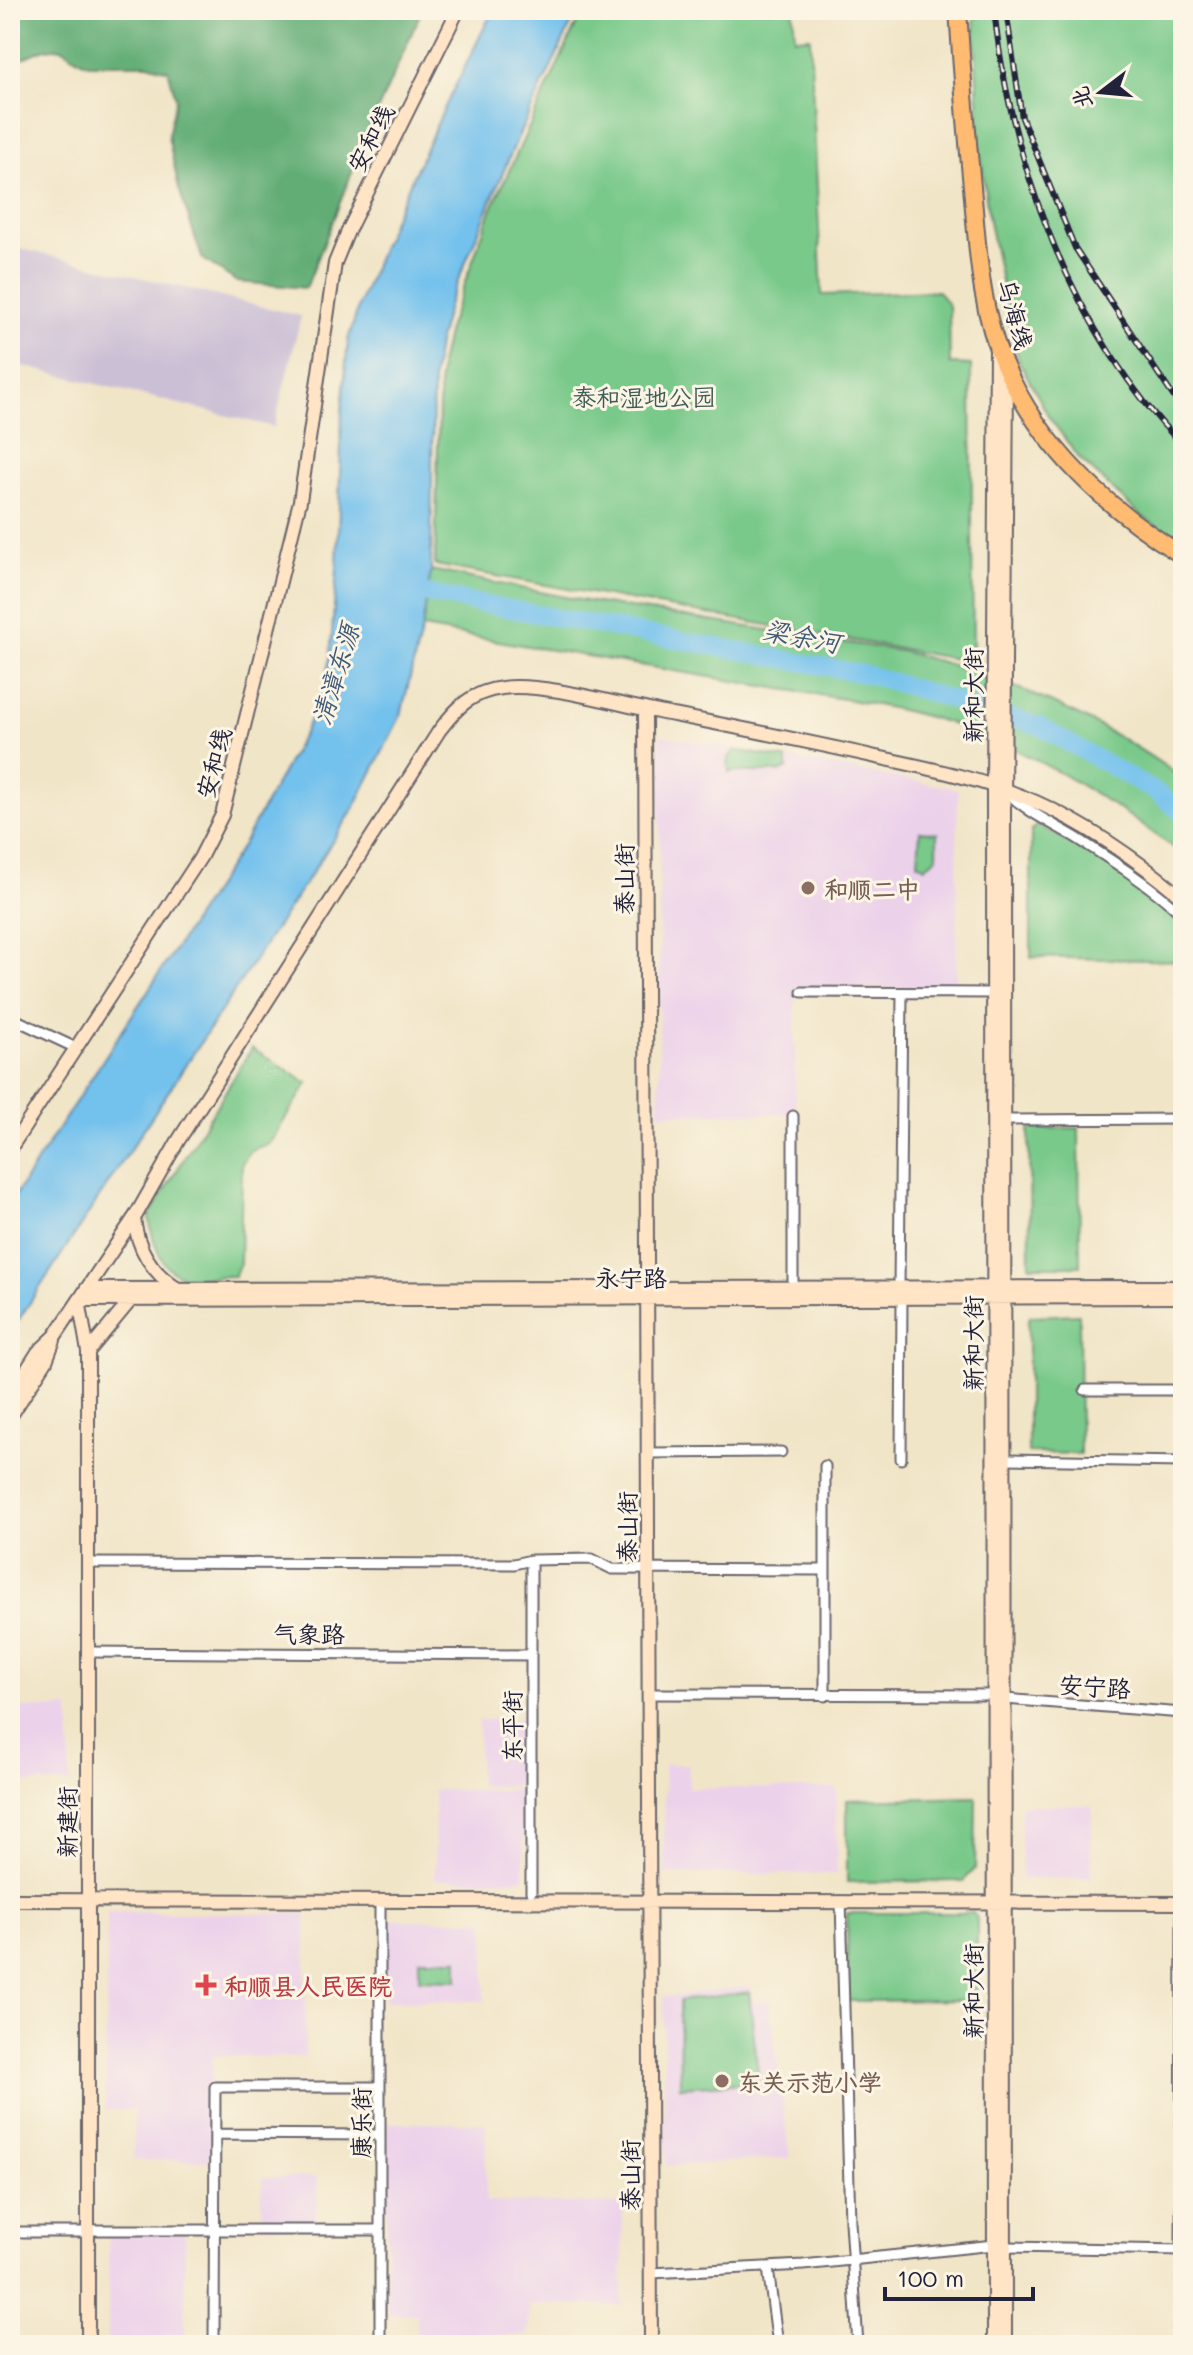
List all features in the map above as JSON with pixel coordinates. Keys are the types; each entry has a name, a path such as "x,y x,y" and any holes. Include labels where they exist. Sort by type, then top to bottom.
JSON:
{"highway":[{"name":"乌海线","path":"958,10 982,287 1007,370 1043,431 1073,470 1132,523 1183,556"}],"main road":[{"name":"安和线","path":"323,336 321,287 333,244 449,10"},
{"name":"安和线","path":"10,1149 200,858 222,815 296,522 329,288 340,247 458,10"},
{"name":"新和大街","path":"996,341 1005,1120 999,1293 1005,1459 999,1697"},
{"name":"新和大街","path":"999,676 1007,370"},
{"path":"10,1396 38,1352 55,1336 134,1218 178,1141 439,731 458,706 483,692 507,687 557,692 904,763 999,788 1078,822 1183,898"},
{"name":"泰山街","path":"645,709 651,2345"},
{"name":"新和大街","path":"994,2345 999,2246 999,1293 994,993 999,788"},
{"path":"134,1218 147,1258 162,1278 178,1289"},
{"name":"永宁路","path":"999,1293 1183,1287"},
{"name":"永宁路","path":"83,1295 131,1300 793,1288 900,1293"},
{"name":"永宁路","path":"83,1295 178,1289 999,1293 1183,1297"},
{"name":"新建街","path":"83,1295 88,1352 88,2345"},
{"path":"88,1352 131,1300"},
{"path":"10,1417 46,1361 55,1336"},
{"path":"10,1892 380,1900 999,1898 1183,1903"},
{"path":"10,1900 88,1896 531,1892 841,1901 1183,1895"},
{"name":"新和大街","path":"999,2246 1005,2345"}],"street":[{"path":"999,788 1026,811 1109,858 1152,888 1183,915"},
{"path":"802,992 994,993"},
{"path":"901,1459 902,993"},
{"path":"10,1017 76,1048"},
{"path":"793,1116 793,1288"},
{"path":"1005,1120 1183,1119"},
{"path":"1085,1390 1183,1390"},
{"path":"647,1453 781,1452"},
{"path":"1005,1459 1183,1462"},
{"path":"825,1466 825,1696"},
{"path":"88,1563 514,1564 531,1560 592,1559 612,1569 825,1570"},
{"name":"东平街","path":"531,1560 531,1892"},
{"name":"气象路","path":"88,1652 531,1655"},
{"name":"安宁路","path":"649,1694 999,1697 1183,1713"},
{"name":"康乐街","path":"380,1900 380,2345"},
{"path":"841,1901 858,2345"},
{"path":"651,2273 768,2268 999,2246 1182,2250 1183,1903"},
{"path":"214,2345 215,2087 380,2087"},
{"path":"215,2134 380,2135"},
{"path":"10,2232 380,2230"},
{"path":"768,2268 778,2345"}],"shaded area":[{"path":"10,246 301,316 274,427 10,363"},
{"name":"和顺二中","path":"660,735 958,789 956,988 795,988 795,1114 659,1113"},
{"path":"10,1708 70,1708 70,1783 10,1783"},
{"path":"524,1719 524,1786 479,1786 478,1720"},
{"path":"664,1764 689,1764 689,1788 836,1788 837,1874 664,1874"},
{"path":"434,1790 524,1790 524,1879 435,1880"},
{"path":"1021,1805 1092,1805 1091,1878 1021,1879"},
{"name":"和顺县人民医院","path":"107,1912 306,1914 305,2057 212,2056 212,2161 133,2160 134,2110 105,2110"},
{"path":"385,1920 485,1920 485,2001 385,2001"},
{"name":"东关示范小学","path":"751,1986 753,2002 769,2000 790,2158 666,2166 663,1997"},
{"path":"387,2123 486,2123 486,2202 623,2204 622,2306 530,2304 528,2336 486,2335 485,2345 416,2345 416,2314 387,2314"},
{"path":"262,2177 317,2177 317,2226 262,2226"},
{"path":"108,2233 185,2233 185,2345 108,2345"}],"green space":[{"path":"10,10 422,10 369,130 306,288 237,282 202,258 179,189 168,136 176,98 168,70 148,64 89,64 59,48 38,52 10,65"},
{"name":"泰和湿地公园","path":"583,10 793,10 795,38 810,37 822,295 938,291 949,306 950,364 971,365 973,662 435,565 440,365 448,329 491,210"},
{"path":"974,10 1183,10 1183,541 1141,516 1080,459 1049,417 1020,363 989,221 980,151"},
{"path":"431,570 580,600 905,652 1015,687 1119,737 1183,779 1183,855 1105,800 1050,767 993,740 938,720 858,702 422,628"},
{"path":"734,750 786,759 788,768 780,772 729,772 728,760"},
{"path":"1038,825 1101,860 1150,895 1183,929 1183,961 1031,957 1031,830"},
{"path":"920,831 937,833 937,857 925,867 918,863"},
{"path":"252,1048 308,1083 270,1143 251,1150 242,1163 240,1264 234,1276 182,1276 167,1267 162,1259 154,1242 149,1216"},
{"path":"1079,1128 1080,1266 1030,1266 1029,1129"},
{"path":"1079,1314 1080,1454 1028,1453 1028,1320 1031,1316"},
{"path":"976,1797 975,1869 963,1881 847,1882 847,1800"},
{"path":"847,1913 973,1913 977,1918 977,2000 848,2001"},
{"path":"419,1959 458,1959 458,1980 419,1979"},
{"path":"749,1992 759,2082 680,2087 679,2001"}],"water":[{"name":"清漳东源","path":"493,10 578,10 517,139 449,302 438,343 433,376 431,570 422,628 401,715 353,810 10,1333 10,1203 242,846 304,733 324,688 330,657 337,570 342,410 348,340 393,220"}],"waterway":[{"name":"梁余河","path":"406,590 870,675 1039,726 1158,793 1183,814"}],"railway":[{"path":"994,10 1002,69 1015,127 1053,243 1079,299 1109,352 1144,401 1183,446"},
{"path":"1006,10 1022,118 1075,248 1183,411"}],"place":[{"name":"和顺二中","path":"808,888"},
{"name":"和顺县人民医院","path":"206,1985"},
{"name":"东关示范小学","path":"722,2081"}]}
